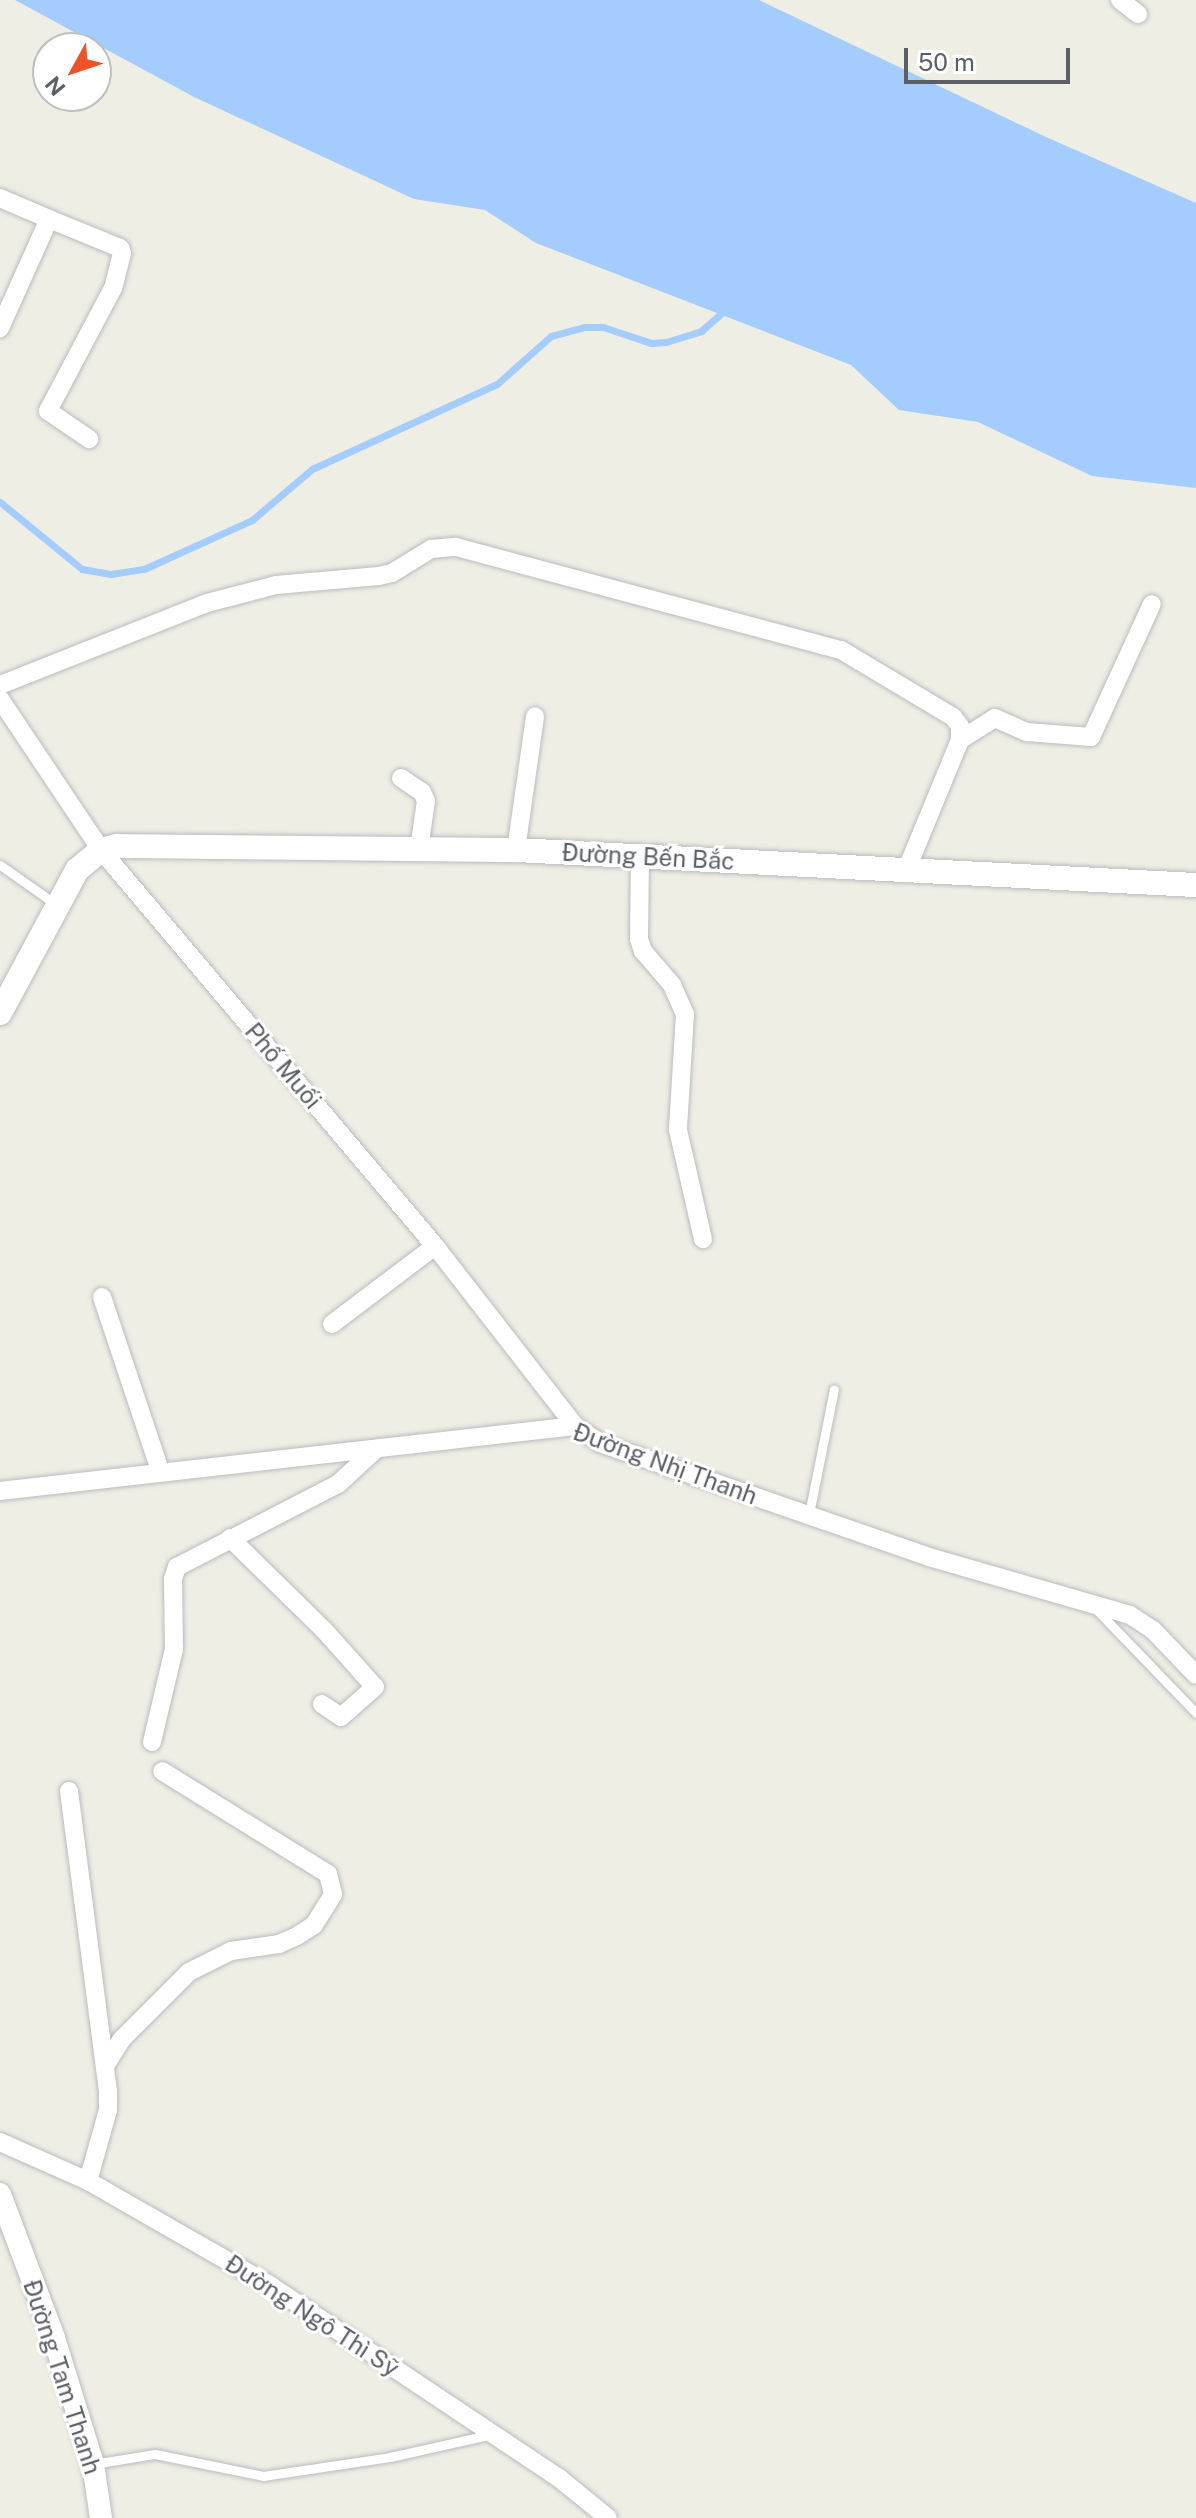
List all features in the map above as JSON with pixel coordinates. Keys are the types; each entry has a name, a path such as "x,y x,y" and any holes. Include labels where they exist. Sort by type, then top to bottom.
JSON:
{"main road":[{"name":"Đường Bến Bắc","path":"101,850 133,845 516,850 1196,885"},
{"path":"0,1013 77,870 101,850"}],"street":[{"path":"1120,0 1138,14"},
{"path":"0,198 120,248 122,253 113,288 48,411 89,439"},
{"path":"2,321 49,219"},
{"path":"0,685 207,603 276,585 379,576 392,573 431,549 456,547 841,650 953,717 960,726 960,740 906,871"},
{"path":"960,740 995,718 1027,732 1091,737 1152,604"},
{"name":"Phố Muối","path":"0,699 101,850 435,1246 575,1426"},
{"path":"516,850 535,716"},
{"path":"401,778 422,792 426,801 419,849"},
{"path":"640,857 639,939 643,951 672,985 685,1014 678,1130 703,1239"},
{"path":"332,1324 435,1246"},
{"path":"102,1297 160,1470"},
{"name":"Đường Nhị Thanh","path":"0,1491 160,1470 374,1451 575,1426 600,1443 929,1557 1130,1615 1153,1630 1196,1675"},
{"path":"152,1742 176,1637 173,1579 184,1562 338,1484 374,1451"},
{"path":"230,1538 324,1630 375,1687 341,1717 322,1704"},
{"path":"105,2066 121,2040 189,1972 231,1951 279,1944 297,1936 314,1925 333,1894 328,1874 162,1771"},
{"path":"69,1791 108,2110 88,2181"},
{"name":"Đường Ngô Thì Sỹ","path":"0,2142 88,2181 271,2286 559,2478 608,2518"},
{"name":"Đường Tam Thanh","path":"0,2194 54,2338 93,2464 101,2518"}],"lane":[{"path":"0,865 57,905"},
{"path":"809,1514 834,1389"},
{"path":"1090,1603 1196,1713"},
{"path":"93,2464 155,2454 263,2476 390,2457 493,2434"}],"water":[{"path":"15,0 759,0 1046,137 1196,203 1196,488 1092,476 978,422 899,410 851,365 536,243 485,210 414,199 194,97 112,53 112,32 74,32"}],"waterway":[{"path":"0,502 82,569 111,574 144,569 252,520 312,469 497,384 551,336 585,327 603,327 651,343 666,342 701,331 726,309"}]}
